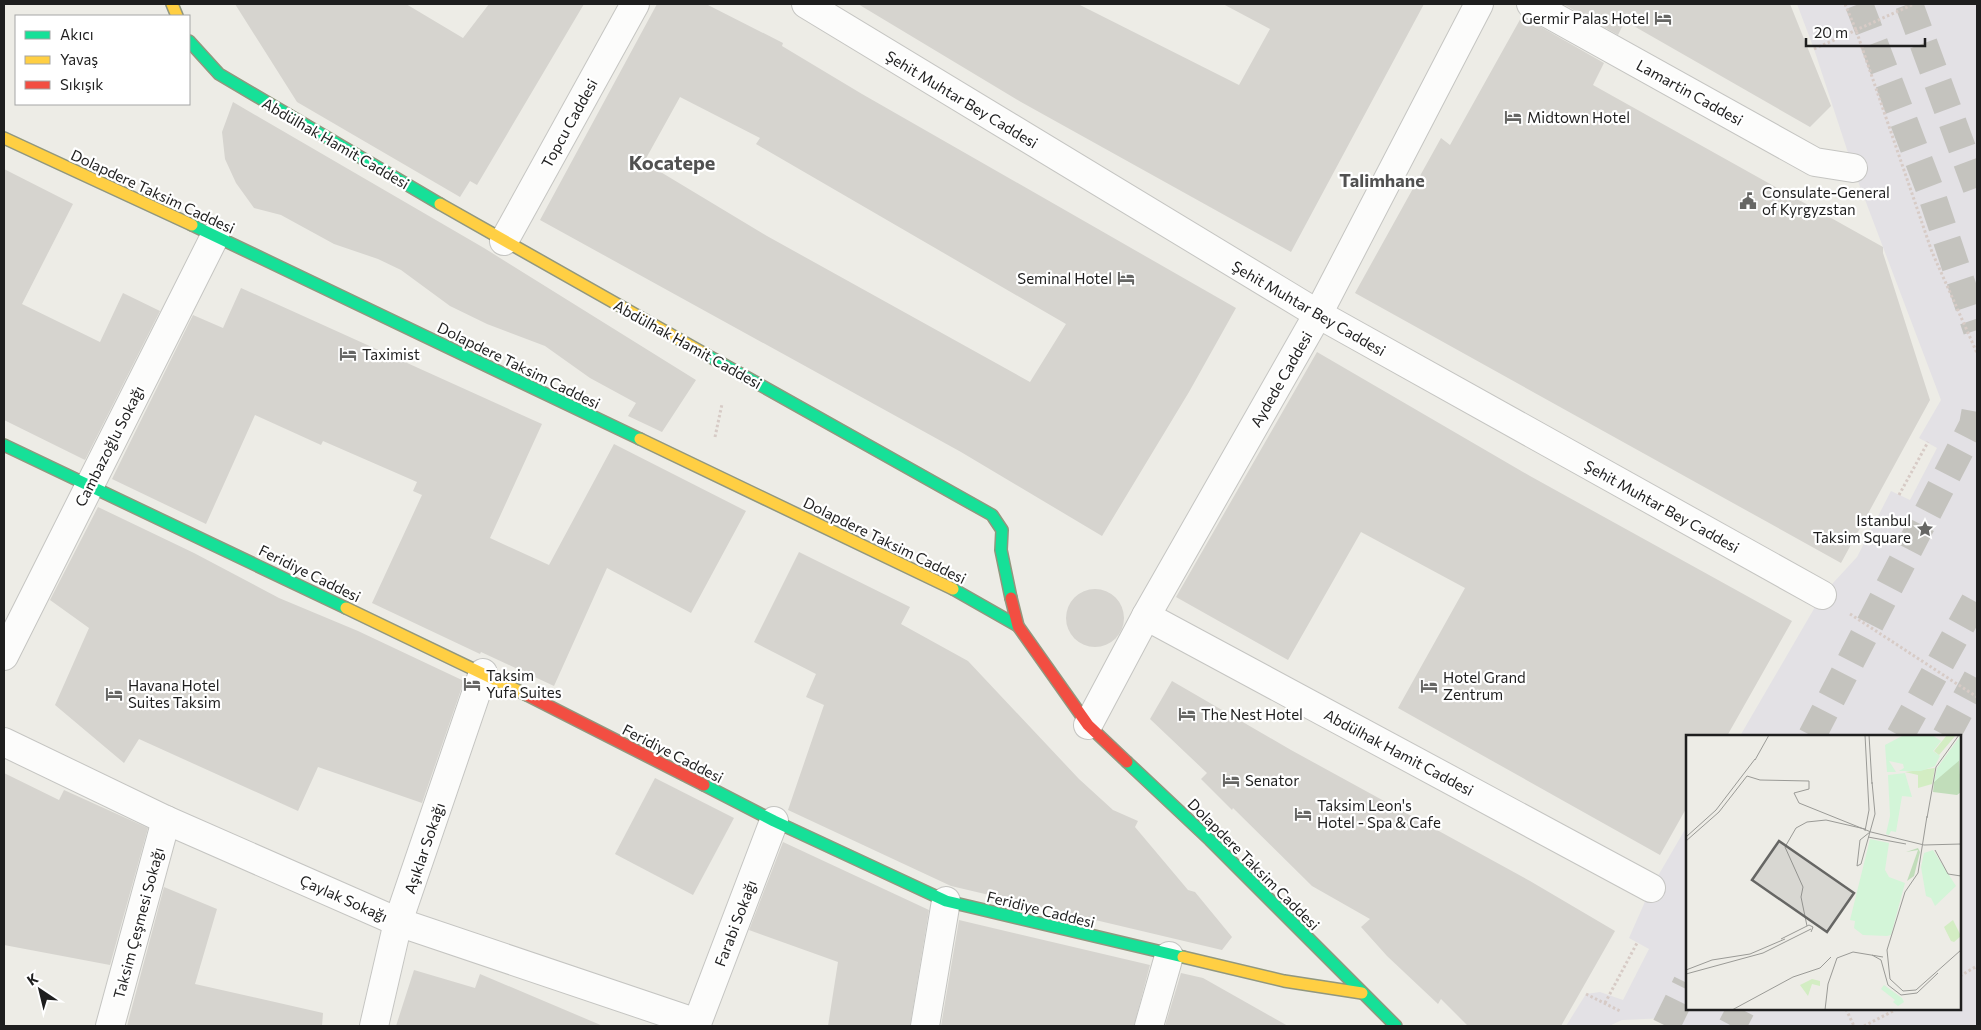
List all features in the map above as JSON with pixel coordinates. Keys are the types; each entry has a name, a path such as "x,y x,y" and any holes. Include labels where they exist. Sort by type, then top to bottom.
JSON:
{"street":[{"name":"Topcu Caddesi","path":"504,241 635,4"},
{"name":"Şehit Muhtar Bey Caddesi","path":"806,4 1318,314 1822,596"},
{"name":"Aydede Caddesi","path":"1088,724 1146,616 1318,314 1479,4"},
{"name":"Lamartin Caddesi","path":"1531,4 1815,162 1853,168"},
{"name":"Abdülhak Hamit Caddesi","path":"190,42 218,74 504,241 992,515 1002,530 1001,550 1004,572 1018,626 1088,724"},
{"name":"Dolapdere Taksim Caddesi","path":"4,138 214,236 950,587 1018,626"},
{"name":"Cambazoğlu Sokağı","path":"4,656 214,236"},
{"name":"Feridiye Caddesi","path":"4,445 90,484 483,673 774,821 946,901 1169,956 1284,981 1362,993"},
{"name":"Abdülhak Hamit Caddesi","path":"1146,616 1651,888"},
{"name":"Aşıklar Sokağı","path":"374,1026 398,922 483,673"},
{"name":"Dolapdere Taksim Caddesi","path":"1088,724 1210,840 1396,1026"},
{"name":"Çaylak Sokağı","path":"4,742 166,820 398,922 696,1024"},
{"name":"Taksim Çeşmesi Sokağı","path":"110,1026 166,820"},
{"name":"Farabi Sokağı","path":"696,1024 774,821"},
{"path":"925,1026 946,901"},
{"path":"1149,1026 1169,956"}],"path":[{"path":"1845,4 1856,30 1932,252 1977,353"},
{"path":"1814,49 1914,4"},
{"path":"1898,494 1928,442"},
{"path":"1822,596 1977,697"},
{"path":"1605,1003 1637,942"},
{"path":"1961,975 1976,967 1977,974"},
{"path":"1586,994 1620,1012"},
{"path":"1846,1010 1854,1026"},
{"path":"1864,1026 1895,1010"}],"shaded area":[{"name":"Istanbul Taksim Square","path":"1797,4 1977,4 1977,1026 1683,1026 1667,1018 1622,1020 1609,1026 1566,1026 1586,994 1600,992 1623,1000 1649,949 1629,938 1651,888 1686,828 1686,1010 1961,1010 1961,735 1741,735 1822,595 1857,557 1891,491 1910,500 1937,448 1919,438 1941,400 1853,168 1814,49"}],"building":[{"path":"235,4 406,4 463,38 489,4 584,4 477,185 470,181 460,197 297,102"},
{"path":"657,4 706,4 783,43 782,46 862,94 1236,308 1189,392 1102,536 961,452 540,220","holes":["680,97 760,138 756,144 1066,324 1030,382 767,236 644,162"]},
{"path":"858,4 1078,4 1239,85 1270,29 1223,4 1424,4 1291,252 1021,102"},
{"path":"1563,4 1790,4 1831,106 1810,127 1625,21 1618,35"},
{"path":"1522,16 1604,63 1593,85 1883,247 1883,253 1930,400 1841,563 1355,293 1441,138 1450,145"},
{"path":"233,102 484,248 696,380 662,432 628,416 636,403 590,378 545,346 487,324 450,306 401,270 378,259 334,244 281,215 254,208 236,183 225,159 222,132"},
{"path":"4,169 73,204 22,304 100,342 123,293 160,311 85,460 4,420"},
{"path":"241,288 542,424 490,538 549,565 614,444 746,511 691,613 607,568 554,686 481,652 480,654 372,603 422,495 413,491 417,482 323,441 321,445 255,415 206,524 112,479 193,315 223,328"},
{"path":"1317,352 1530,476 1792,621 1728,735 1686,735 1686,809 1660,855 1398,708 1465,588 1361,532 1288,660 1176,597"},
{"path":"98,507 194,553 279,598 358,631 464,681 422,803 318,767 298,811 139,739 124,763 55,705 89,628 50,600"},
{"path":"799,552 910,607 901,624 968,661 1079,779 1113,810 1138,821 1135,827 1188,890 1195,892 1232,937 1222,950 951,886 788,810 824,705 806,697 816,674 754,642"},
{"path":"1095,589 1106,591 1116,597 1122,607 1124,618 1122,629 1116,639 1106,645 1095,647 1084,645 1074,639 1068,629 1066,618 1068,607 1074,597 1084,591"},
{"path":"1172,681 1291,750 1530,881 1615,931 1561,1026 1468,1026 1441,999 1438,1004 1387,956 1361,927 1370,919 1312,886 1201,779 1207,773 1150,719"},
{"path":"4,773 59,800 64,790 148,828 110,965 4,945"},
{"path":"655,778 734,818 693,895 615,854"},
{"path":"783,842 929,910 910,1026 828,1026 838,962 749,930"},
{"path":"164,887 217,909 195,984 323,1013 322,1026 127,1026"},
{"path":"959,920 1150,965 1134,1026 941,1026"},
{"path":"414,970 475,988 480,974 603,1026 396,1026"},
{"path":"1181,973 1203,978 1288,1026 1165,1026"}],"tunnel":[{"path":"1859,4 1930,190 1977,330"},
{"path":"1909,4 1977,189"},
{"path":"1813,735 1973,425 1977,403"},
{"path":"1901,735 1977,597"},
{"path":"1947,735 1977,678"},
{"path":"1666,1026 1686,985"},
{"path":"1732,1026 1740,1010"}],"traffic: fast":[{"path":"190,42 219,74 440,204"},
{"path":"192,225 640,439"},
{"path":"705,354 992,515 1002,530 1001,550 1011,598"},
{"path":"4,445 346,608"},
{"path":"953,589 1018,626"},
{"path":"1127,762 1210,840 1396,1026"},
{"path":"704,785 774,821 946,901 1183,957"}],"traffic: slow":[{"path":"172,4 177,15"},
{"path":"4,138 192,225"},
{"path":"440,204 705,354"},
{"path":"640,439 953,589"},
{"path":"346,608 527,695"},
{"path":"1183,957 1284,981 1362,993"}],"traffic: jam":[{"path":"1011,598 1018,626 1088,725 1127,762"},
{"path":"527,695 704,785"}],"place":[{"name":"Germir Palas Hotel","path":"1663,18"},
{"name":"Midtown Hotel","path":"1513,117"},
{"name":"Consulate-General of Kyrgyzstan","path":"1748,201"},
{"name":"Seminal Hotel","path":"1126,278"},
{"name":"Taximist","path":"348,354"},
{"name":"Istanbul Taksim Square","path":"1925,529"},
{"name":"Taksim Yufa Suites","path":"472,684"},
{"name":"Hotel Grand Zentrum","path":"1429,686"},
{"name":"Havana Hotel Suites Taksim","path":"114,694"},
{"name":"The Nest Hotel","path":"1187,714"},
{"name":"Senator","path":"1231,780"},
{"name":"Taksim Leon's Hotel - Spa & Cafe","path":"1303,814"}],"district":[{"name":"Kocatepe","path":"672,162"},
{"name":"Talimhane","path":"1382,180"}]}
